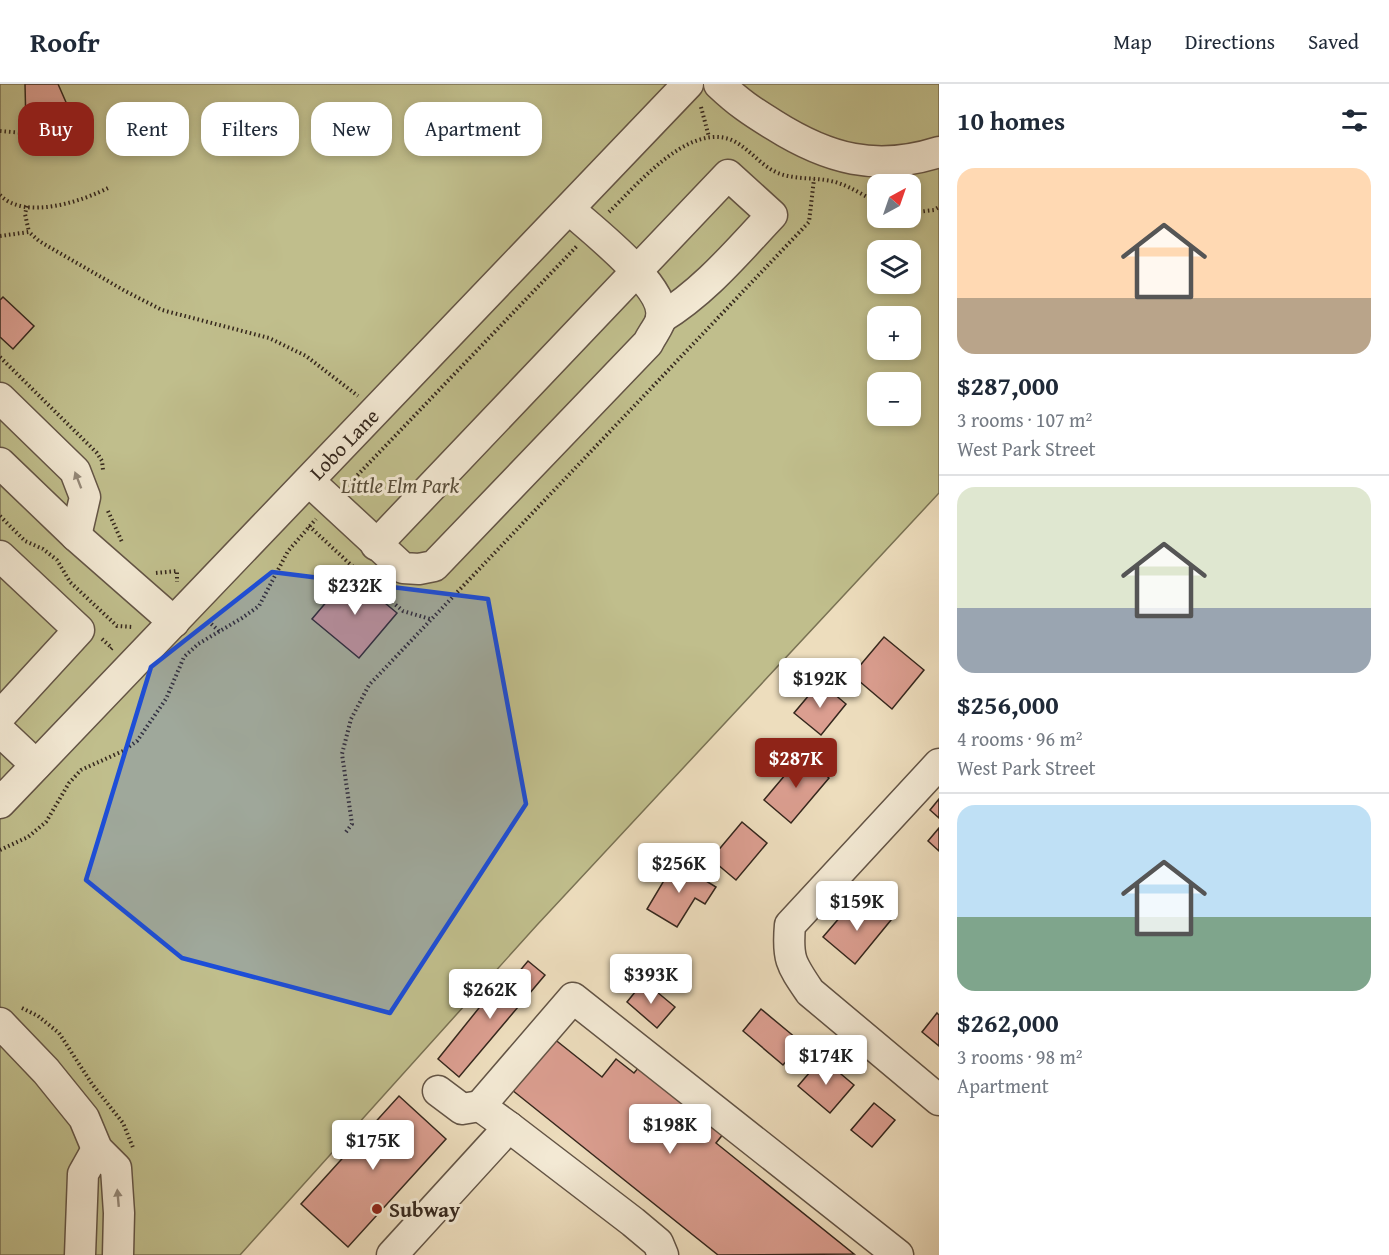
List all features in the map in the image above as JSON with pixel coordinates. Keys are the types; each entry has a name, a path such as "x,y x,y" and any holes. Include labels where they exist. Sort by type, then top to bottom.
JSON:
{"street":[{"path":"702,89 739,104 800,141 835,156 877,162 922,158 939,152"},
{"name":"Lobo Lane","path":"0,803 569,209 702,89"},
{"path":"309,481 376,545 403,568 419,569 434,566 648,342 661,318 685,303 707,284 772,214 728,175 376,545"},
{"path":"569,209 643,276 658,300 661,318"},
{"path":"0,398 75,471 85,497 76,537"},
{"path":"0,463 76,537 174,622"},
{"path":"0,556 79,630 0,716"},
{"path":"0,731 36,765"},
{"path":"939,764 790,925 788,950 795,970 810,992 939,1100"},
{"path":"438,1091 462,1109 480,1106 573,998 898,1255"},
{"path":"0,1023 46,1071 84,1118 97,1149 116,1168 119,1213 118,1255"},
{"path":"480,1106 641,1229 658,1244 663,1255"},
{"path":"392,1255 509,1127"},
{"path":"80,1255 83,1174 97,1149"}],"path":[{"path":"702,89 709,137"},
{"path":"0,131 18,132"},
{"path":"0,850 28,837 46,822 69,783 81,770 123,751 137,741 166,699 184,657 198,644 259,606 288,551 309,526 592,230 669,156 687,145 709,137 727,139 740,145 761,163 776,172 795,178 840,183 867,197"},
{"path":"346,832 352,824 342,754 351,719 369,685 809,222 814,179"},
{"path":"0,195 7,202 48,207 92,196 110,187"},
{"path":"27,206 29,232 39,241 162,310 269,338 306,356 399,432"},
{"path":"921,212 939,207"},
{"path":"0,236 29,232"},
{"path":"309,526 377,590 403,611 430,619"},
{"path":"103,626 109,619"},
{"path":"97,634 112,648 104,656"}],"highlighted area":[{"path":"272,572 488,599 526,804 390,1013 182,958 86,880 151,667"}],"green space":[{"name":"Little Elm Park","path":"0,84 939,84 939,493 537,925 240,1255 0,1255"}],"building":[{"path":"25,84 58,84 66,102 25,102"},
{"path":"3,297 34,326 13,349 0,337 0,300"},
{"path":"350,574 397,613 359,658 312,619"},
{"path":"884,637 924,670 892,709 852,675"},
{"path":"820,682 846,704 821,735 794,713"},
{"path":"802,755 829,778 791,823 764,800"},
{"path":"939,799 939,818 930,810"},
{"path":"742,822 767,843 736,880 711,859"},
{"path":"939,828 939,851 928,841"},
{"path":"675,862 716,887 705,904 695,898 677,927 647,909"},
{"path":"869,902 891,920 855,964 823,937 847,909 857,916"},
{"path":"528,961 545,975 459,1077 438,1059 491,993 497,998"},
{"path":"644,981 675,1007 657,1028 627,1002"},
{"path":"761,1009 802,1043 783,1065 743,1031"},
{"path":"937,1013 939,1015 939,1046 922,1032"},
{"path":"553,1038 602,1077 616,1059 634,1073 644,1061 728,1128 716,1143 854,1254 718,1255 512,1090"},
{"path":"822,1058 854,1085 830,1113 798,1086"},
{"path":"399,1096 446,1139 348,1247 301,1204"},
{"path":"874,1103 895,1120 872,1147 851,1130"}],"place":[{"name":"Subway","path":"377,1209"}]}
